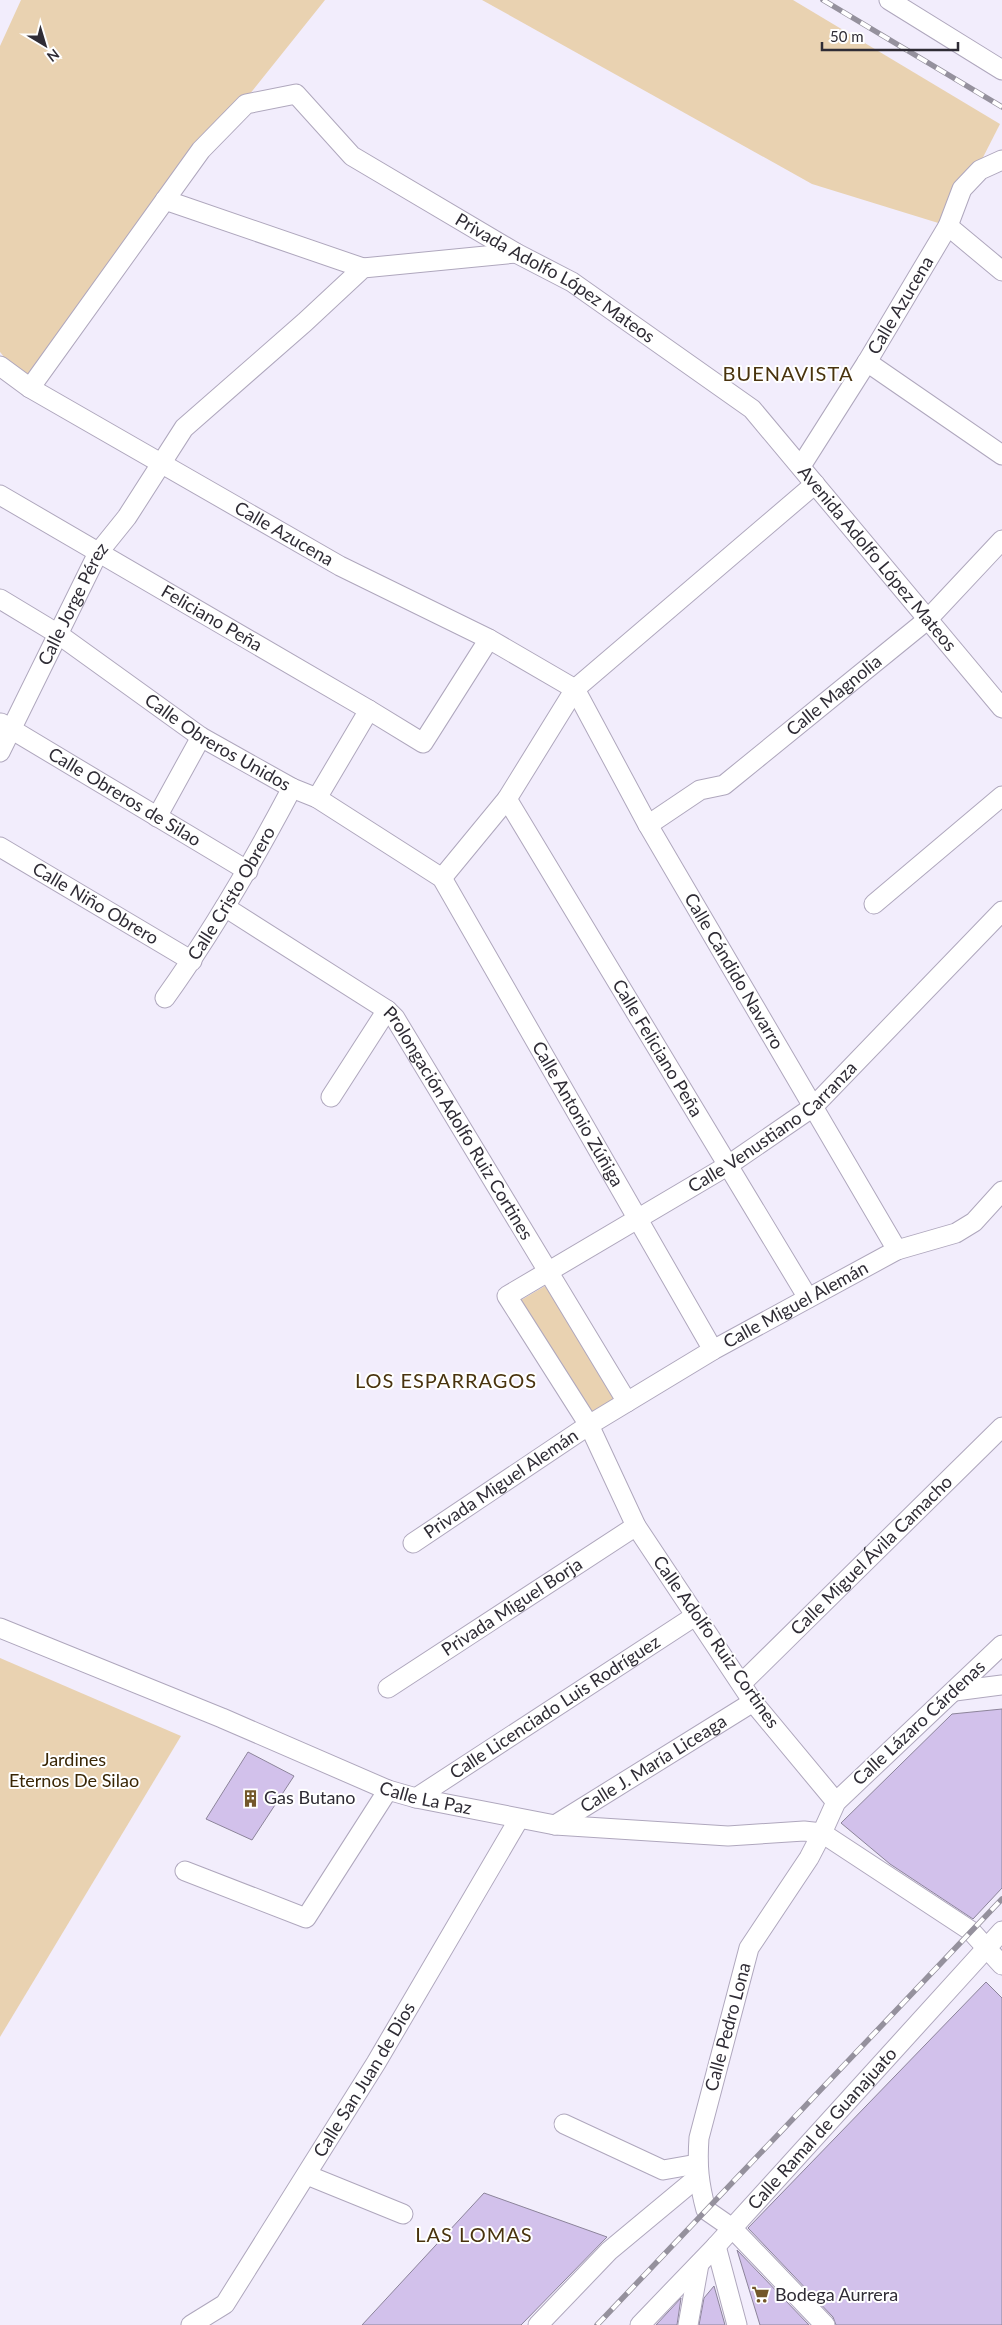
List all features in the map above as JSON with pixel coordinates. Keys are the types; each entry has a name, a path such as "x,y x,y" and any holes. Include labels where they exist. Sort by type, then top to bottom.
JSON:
{"street":[{"path":"889,0 1002,70"},
{"name":"Privada Adolfo López Mateos","path":"165,200 201,150 246,104 296,94 352,156 516,253 572,282 752,410"},
{"name":"Calle Azucena","path":"801,466 867,362 948,226 962,189 980,170 1002,160"},
{"path":"30,388 165,200 363,268 516,253"},
{"path":"948,226 1002,271"},
{"name":"Calle Jorge Pérez","path":"0,752 6,725 58,634 98,553 127,517 184,428 305,322 363,268"},
{"path":"867,362 1002,455"},
{"name":"Calle Azucena","path":"0,366 30,388 161,465 340,566 489,638 575,689"},
{"name":"Avenida Adolfo López Mateos","path":"752,410 801,466 1002,708"},
{"path":"442,878 507,799 575,689 815,484"},
{"name":"Feliciano Peña","path":"0,495 423,743 489,638"},
{"name":"Calle Magnolia","path":"648,825 700,790 724,785 928,620 1002,540"},
{"name":"Calle Obreros Unidos","path":"0,598 58,634 201,737 292,788 317,798 442,878"},
{"name":"Calle Cándido Navarro","path":"575,689 648,825 897,1250"},
{"path":"317,798 369,710"},
{"name":"Calle Obreros de Silao","path":"6,725 248,871"},
{"path":"157,817 201,737"},
{"name":"Calle Cristo Obrero","path":"165,998 192,961 248,871 292,788"},
{"path":"874,904 1002,796"},
{"name":"Calle Feliciano Peña","path":"507,799 808,1298"},
{"name":"Calle Niño Obrero","path":"0,847 192,961"},
{"name":"Calle Antonio Zúñiga","path":"442,878 713,1350"},
{"name":"Prolongación Adolfo Ruiz Cortines","path":"225,907 387,1010 400,1027 627,1402"},
{"name":"Calle Venustiano Carranza","path":"507,1296 727,1166 813,1107 1002,911"},
{"path":"331,1097 387,1010"},
{"name":"Calle Miguel Alemán","path":"589,1426 713,1350 897,1250 956,1233 974,1222 1002,1191"},
{"name":"Calle Adolfo Ruiz Cortines","path":"507,1296 589,1426 636,1526 753,1702 836,1802"},
{"name":"Privada Miguel Alemán","path":"413,1543 589,1426"},
{"name":"Calle Miguel Ávila Camacho","path":"742,1683 1002,1427"},
{"name":"Privada Miguel Borja","path":"388,1688 636,1526"},
{"name":"Calle Licenciado Luis Rodríguez","path":"416,1798 695,1616"},
{"name":"Calle La Paz","path":"0,1628 222,1718 388,1790 416,1798 556,1825 728,1836 804,1831 822,1833"},
{"name":"Calle Lázaro Cárdenas","path":"836,1802 1002,1645"},
{"path":"955,1691 1002,1685"},
{"name":"Calle J. María Liceaga","path":"556,1825 753,1702"},
{"path":"185,1871 306,1918 388,1790"},
{"path":"836,1802 822,1833 971,1931 1002,1965"},
{"name":"Calle San Juan de Dios","path":"191,2325 225,2304 426,1978 519,1819"},
{"name":"Calle Pedro Lona","path":"822,1833 810,1858 749,1948 698,2138 697,2170 706,2210 732,2228 825,2325"},
{"name":"Calle Ramal de Guanajuato","path":"640,2325 716,2246 1002,1930"},
{"path":"564,2124 663,2170 697,2170"},
{"path":"538,2325 609,2251 697,2170"},
{"path":"306,2175 403,2214"},
{"path":"716,2246 737,2325"},
{"path":"688,2325 699,2264"}],"green space":[{"path":"21,0 325,0 165,200 30,388 0,352 0,46"},
{"path":"482,0 793,0 1000,124 948,226 812,184"},
{"path":"545,1286 618,1399 590,1415 516,1303"},
{"name":"Jardines Eternos De Silao","path":"0,1658 181,1736 0,2037"}],"building":[{"path":"1002,1709 1002,1888 973,1919 890,1864 841,1823 952,1714"},
{"name":"Gas Butano","path":"248,1752 294,1776 252,1840 206,1819"},
{"path":"986,1982 1002,1998 1002,2325 836,2325 833,2317 748,2228"},
{"path":"484,2193 607,2237 521,2325 362,2325"},
{"name":"Bodega Aurrera","path":"737,2250 809,2325 760,2325"},
{"path":"714,2286 725,2325 699,2325 704,2298"},
{"path":"681,2298 677,2325 656,2325"}],"railway":[{"path":"823,0 1002,107"},
{"path":"597,2325 1002,1899"}],"place":[{"name":"Gas Butano","path":"250,1798"},
{"name":"Bodega Aurrera","path":"761,2295"}],"district":[{"name":"BUENAVISTA","path":"788,374"},
{"name":"LOS ESPARRAGOS","path":"446,1381"},
{"name":"LAS LOMAS","path":"474,2235"}]}
